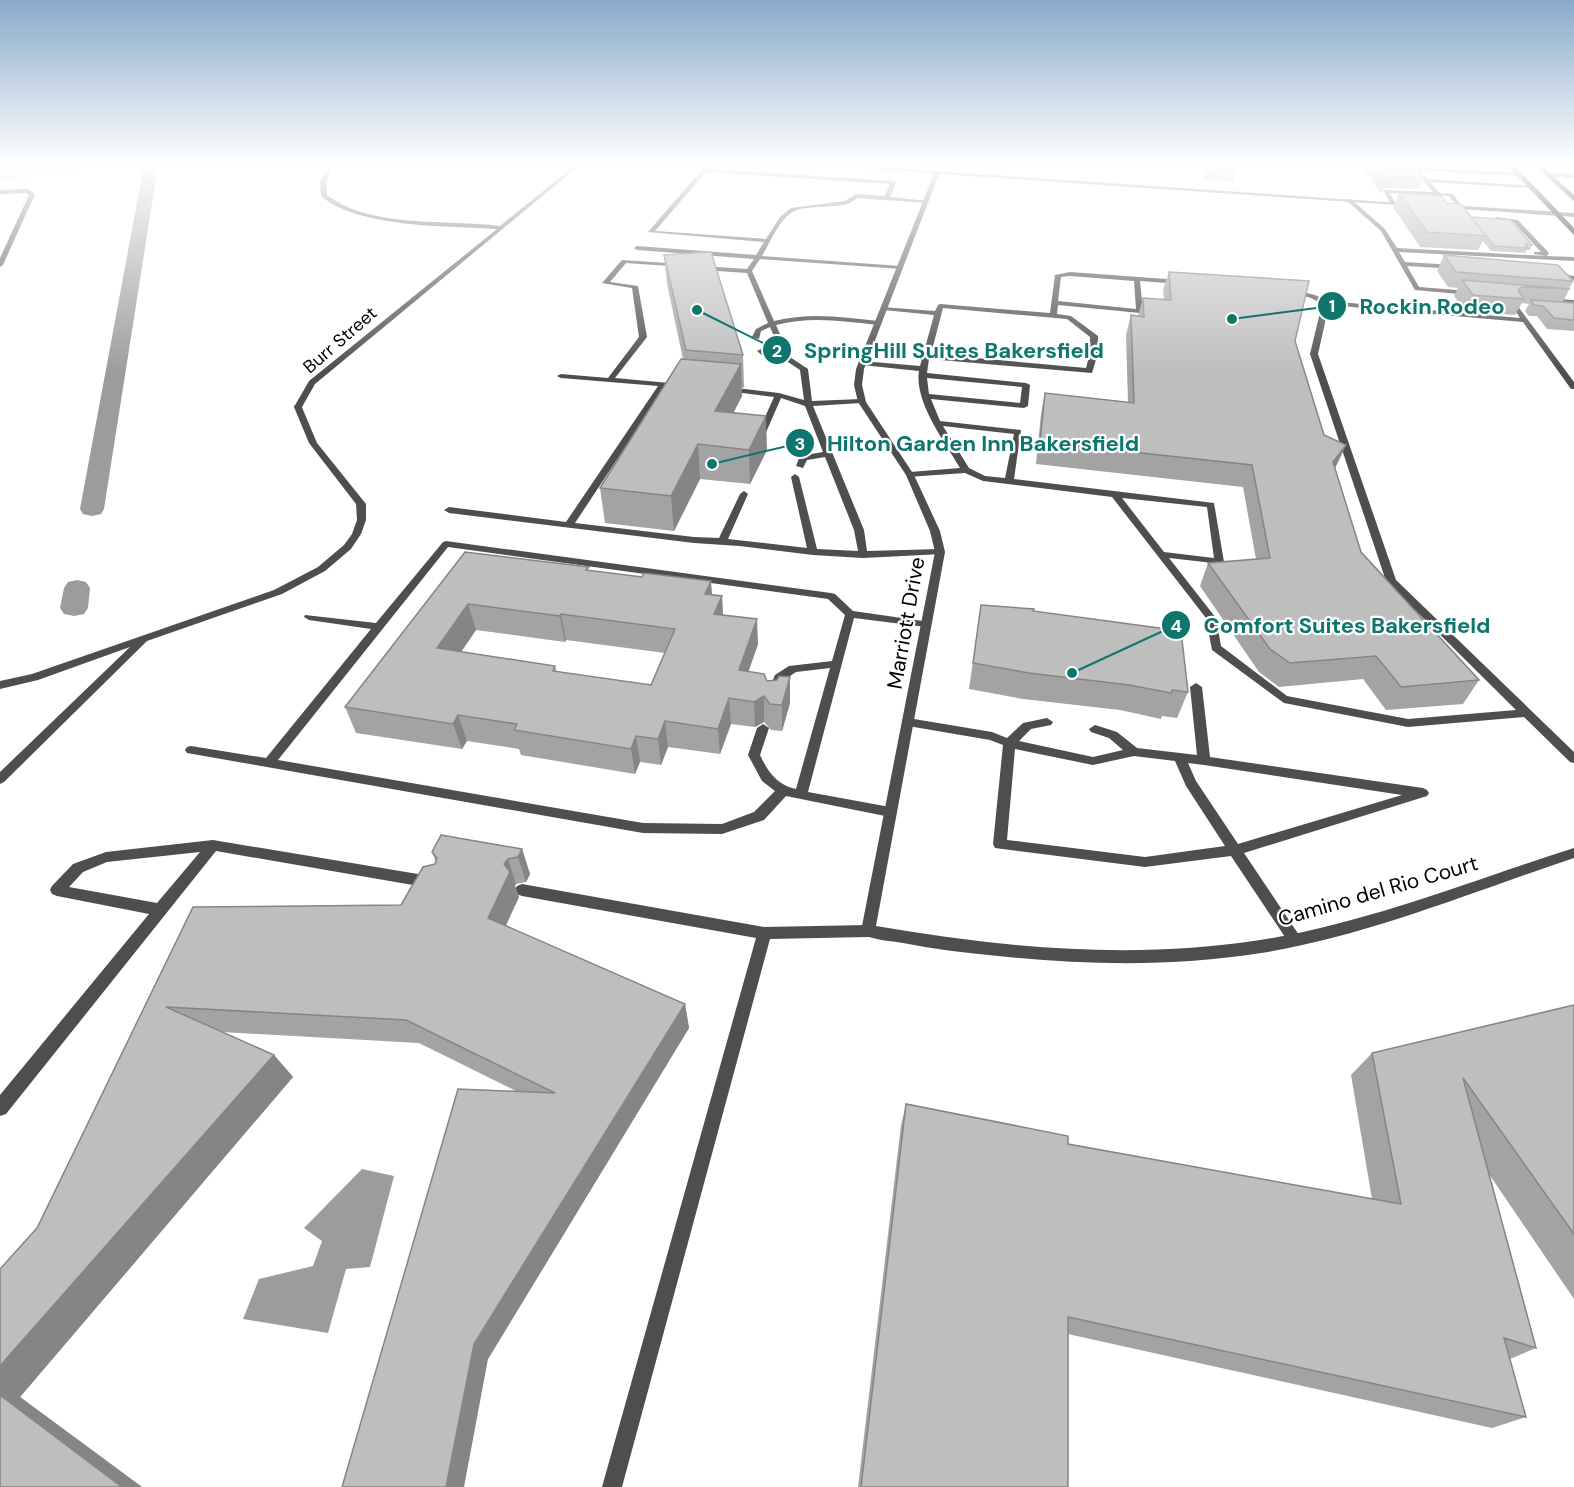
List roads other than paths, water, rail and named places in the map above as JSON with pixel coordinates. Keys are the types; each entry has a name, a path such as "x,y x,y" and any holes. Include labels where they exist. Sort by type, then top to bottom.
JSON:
{"street":[{"path":"0,265 14,234"},
{"name":"Burr Street","path":"0,685 34,677 286,588 312,576 357,537 364,516 361,504 313,443 298,407 312,383 490,234"},
{"path":"610,380 643,337 635,286 605,283 649,234"},
{"path":"682,234 768,241"},
{"path":"749,271 772,234"},
{"path":"719,388 779,395 808,404 861,400 858,385 862,363 913,234"},
{"path":"1385,234 1417,289 1484,294"},
{"path":"1490,257 1482,247 1547,254 1530,236 1517,235"},
{"path":"1524,243 1538,244"},
{"path":"636,248 900,268"},
{"path":"1394,250 1490,257 1574,259"},
{"path":"624,261 749,271"},
{"path":"1402,264 1461,268"},
{"path":"749,271 788,358"},
{"path":"1544,273 1574,278"},
{"path":"1053,316 1058,275 1194,283"},
{"path":"1054,303 1140,311 1137,279"},
{"path":"1286,290 1313,296 1326,303 1525,320"},
{"path":"1540,299 1574,302"},
{"path":"1326,303 1314,354 1391,581 1574,759"},
{"path":"927,356 1089,371 1094,353 1094,336 1069,317 940,306 922,372 921,383 966,470"},
{"path":"1527,307 1515,306 1573,383"},
{"path":"884,308 938,313"},
{"path":"1538,308 1574,310"},
{"path":"756,337 758,330 771,322 822,317 878,322"},
{"path":"761,351 767,355 788,358 804,369 808,404 859,530 863,555"},
{"path":"862,363 1026,385 1024,406 926,396"},
{"path":"561,376 685,387"},
{"path":"569,525 662,386"},
{"path":"760,437 779,395"},
{"name":"Marriott Drive","path":"861,400 910,475 935,531 940,552 868,931"},
{"path":"940,423 1018,432 1009,482"},
{"path":"800,466 803,458 828,454"},
{"path":"910,475 966,470 983,478 1009,482 1211,505 1219,562 1160,554"},
{"path":"795,477 813,552"},
{"path":"723,540 744,494"},
{"path":"1115,495 1211,618 1216,648 1284,699 1408,723 1527,713"},
{"path":"449,510 813,552 863,555 940,552"},
{"path":"269,763 446,544 831,596 850,614 926,624"},
{"path":"801,795 850,614"},
{"path":"309,617 379,627"},
{"path":"0,779 145,639"},
{"path":"772,701 779,678 793,669 837,664"},
{"path":"1196,687 1204,761"},
{"path":"908,722 992,735 1009,743 1093,761 1134,752 1423,793 1235,850 1145,862 1000,844 1009,743 1028,726 1047,722"},
{"path":"763,728 754,755 760,770 782,792 890,812"},
{"path":"1095,729 1113,735 1134,752"},
{"path":"191,750 643,828 722,829 759,816 782,792"},
{"path":"1179,757 1190,783 1294,939"},
{"path":"0,1108 213,845"},
{"path":"161,909 57,890 78,868 106,857 213,845 439,884"},
{"name":"Camino del Rio Court","path":"522,890 764,933 868,931 987,950 1073,957 1159,957 1240,950 1317,935 1574,853"},
{"path":"612,1487 764,933"}],"waterway":[{"path":"92,509 139,234"},
{"path":"74,608 77,588"}],"place":[{"name":"SpringHill Suites Bakersfield","path":"697,310"},
{"name":"Rockin Rodeo","path":"1232,319"},
{"name":"Hilton Garden Inn Bakersfield","path":"712,464"},
{"name":"Comfort Suites Bakersfield","path":"1072,673"}]}
